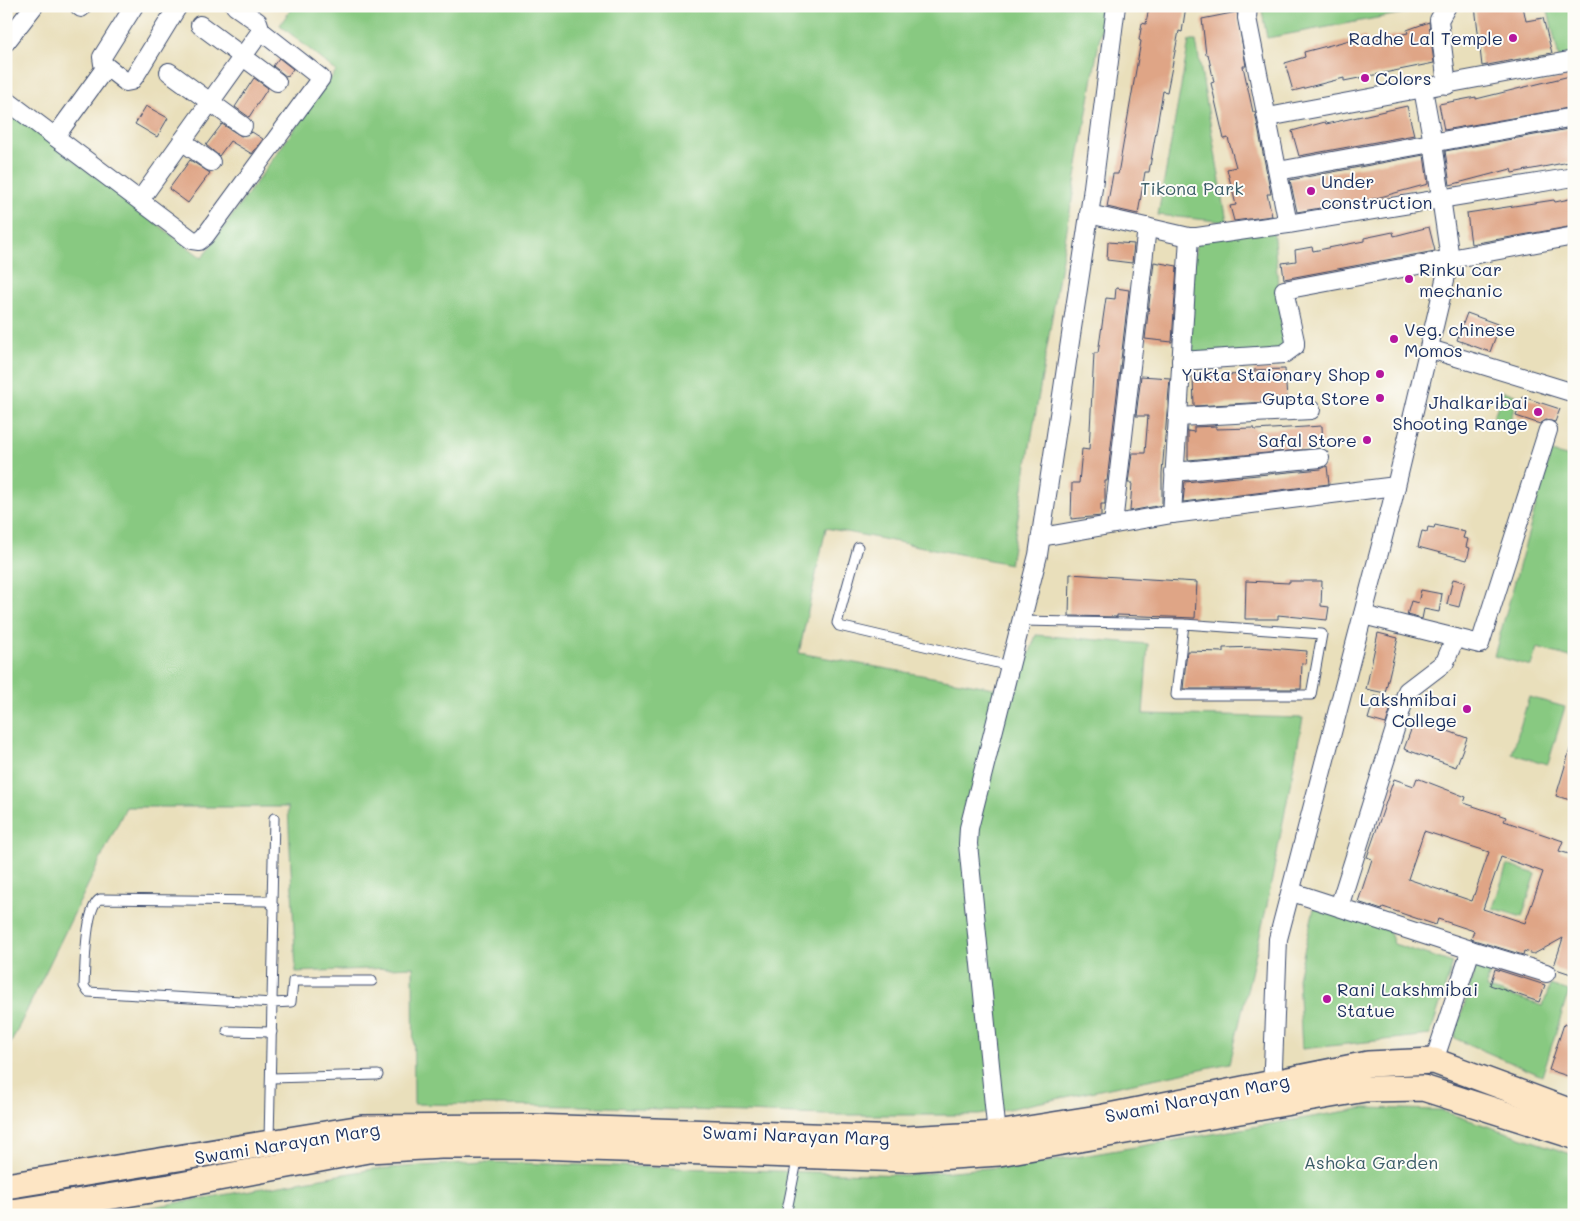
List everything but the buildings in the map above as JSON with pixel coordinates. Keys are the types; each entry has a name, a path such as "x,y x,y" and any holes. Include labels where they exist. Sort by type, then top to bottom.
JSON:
{"main road":[{"name":"Swami Narayan Marg","path":"6,1213 180,1185 368,1150 441,1146 534,1146 905,1159 1272,1094 1368,1064 1434,1061 1574,1113"},
{"name":"Swami Narayan Marg","path":"1272,1094 1423,1088 1574,1136"},
{"name":"Swami Narayan Marg","path":"6,1186 362,1128 427,1126 530,1127 906,1138 998,1144"}],"street":[{"path":"6,42 34,6"},
{"path":"134,6 102,57 102,64 126,82 131,81 178,6"},
{"path":"8,107 55,137 192,240 199,241 205,236 321,78 261,30 258,22 235,6"},
{"path":"998,1144 968,844 969,828 1041,537 1090,214 1116,6"},
{"path":"1248,6 1247,18 1288,224"},
{"path":"1447,6 1439,20 1447,85"},
{"path":"200,25 277,82"},
{"path":"140,200 261,30"},
{"path":"1268,117 1574,60"},
{"path":"55,137 106,67"},
{"path":"169,72 243,126"},
{"path":"1272,1094 1278,947 1396,486 1450,259 1423,89"},
{"path":"1278,171 1574,117"},
{"path":"182,142 211,162"},
{"path":"1090,214 1189,237 1288,224 1574,177"},
{"path":"1113,524 1147,228"},
{"path":"1181,361 1284,354 1295,346 1296,341 1284,290 1574,236"},
{"path":"1172,514 1189,237"},
{"path":"1430,349 1574,393"},
{"path":"1178,417 1311,410"},
{"path":"1363,615 1480,644 1548,430"},
{"path":"1174,472 1320,458"},
{"path":"1041,537 1172,514 1396,486"},
{"path":"1339,907 1407,691 1445,662 1455,638"},
{"path":"1292,892 1546,973"},
{"path":"1434,1061 1471,950"}],"lane":[{"path":"858,547 837,623 839,626 1010,666"},
{"path":"1021,621 1184,624 1322,634 1311,695 1178,696 1176,694 1184,624"},
{"path":"269,1144 273,1003 274,908 272,903 274,818"},
{"path":"272,903 268,900 100,899 92,907 87,937 84,986 88,992 273,1003 291,1002 293,981 372,981"},
{"path":"227,1030 272,1032"},
{"path":"271,1078 378,1075"},
{"path":"786,1215 798,1156"}],"green space":[{"path":"293,6 1105,6 1010,564 826,528 799,653 1016,692 1036,635 1148,644 1143,714 1303,718 1267,905 1230,1063 979,1115 824,1115 580,1106 414,1104 413,967 296,972 288,807 126,807 6,1053 6,129 16,116 202,258 336,71 280,25"},
{"path":"1261,6 1443,6 1267,38"},
{"path":"1547,6 1574,6 1574,55 1559,58"},
{"name":"Tikona Park","path":"1189,41 1196,41 1227,222 1158,215"},
{"path":"1273,227 1284,354 1181,355 1197,239"},
{"path":"1503,391 1518,396 1508,427 1492,422"},
{"path":"1551,452 1574,458 1574,658 1537,648 1531,666 1494,656"},
{"path":"1529,697 1565,707 1548,764 1512,754"},
{"path":"1507,865 1536,874 1522,917 1493,908"},
{"path":"1314,908 1389,930 1394,944 1453,963 1430,1035 1302,1049 1298,978"},
{"path":"1477,963 1491,968 1486,988 1543,1006 1550,985 1569,991 1542,1076 1454,1038"},
{"name":"Ashoka Garden","path":"1365,1108 1439,1110 1574,1155 1574,1215 106,1215 374,1169 483,1162 905,1175 1035,1164"}],"place":[{"name":"Radhe Lal Temple","path":"1513,38"},
{"name":"Colors","path":"1365,78"},
{"name":"Under construction","path":"1311,191"},
{"name":"Rinku car mechanic","path":"1409,279"},
{"name":"Veg. chinese Momos","path":"1394,339"},
{"name":"Yukta Staionary Shop","path":"1380,374"},
{"name":"Gupta Store","path":"1380,398"},
{"name":"Jhalkaribai Shooting Range","path":"1538,412"},
{"name":"Safal Store","path":"1367,440"},
{"name":"Lakshmibai College","path":"1467,709"},
{"name":"Rani Lakshmibai Statue","path":"1327,999"}]}
